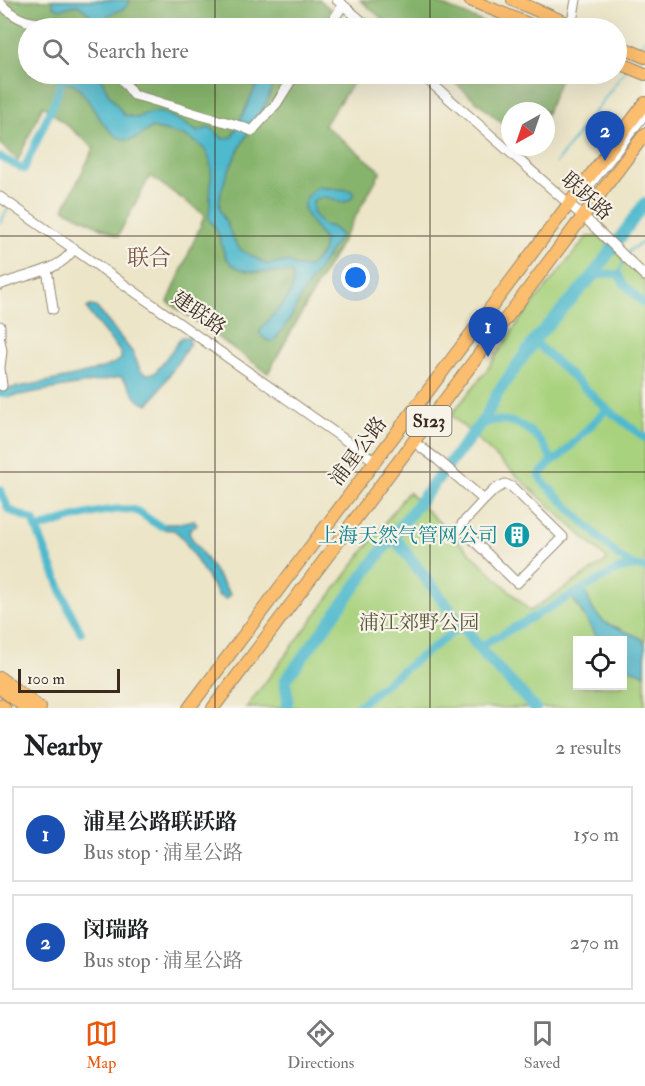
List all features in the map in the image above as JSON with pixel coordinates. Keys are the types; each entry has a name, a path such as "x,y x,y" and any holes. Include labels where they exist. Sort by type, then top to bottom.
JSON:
{"highway":[{"path":"0,687 28,708"}],"main road":[{"path":"471,0 514,18"},
{"path":"513,0 554,18"},
{"path":"627,49 645,57"},
{"path":"627,66 643,73"},
{"name":"浦星公路","path":"189,708 645,103"},
{"name":"浦星公路","path":"213,708 645,134"},
{"path":"0,678 40,708"}],"street":[{"path":"575,18 576,0"},
{"path":"333,18 340,2 358,18"},
{"path":"0,3 19,18"},
{"path":"126,84 134,95 214,119 236,123 252,131 277,103 289,84"},
{"name":"联跃路","path":"432,84 569,203 645,276"},
{"path":"569,203 585,192 645,114"},
{"name":"建联路","path":"1,202 74,248 375,461"},
{"path":"0,285 61,264 70,256 74,248"},
{"path":"47,269 52,309"},
{"path":"0,326 2,386"},
{"path":"414,442 484,500"},
{"path":"505,484 512,487 563,537 517,583 461,528 484,500 494,490 505,484"}],"green space":[{"path":"0,0 320,0 340,18 18,18 18,84 352,84 324,125 381,171 268,373 168,302 205,215 150,176 118,236 64,209 94,148 43,105 18,160 0,144"},
{"path":"360,0 431,0 473,18 381,18"},
{"path":"457,84 558,84 551,102 501,102 501,122"},
{"name":"浦江郊野公园","path":"599,235 645,280 645,708 246,708 408,492 530,611 608,560 451,415 487,370 519,321 587,237"}],"water":[{"path":"53,0 130,0 124,8 106,18 94,18 77,5 60,9 53,6"},
{"path":"74,84 104,84 124,115 137,118 146,114 161,113 169,115 198,132 210,127 223,139 232,137 257,84 273,84 264,107 236,156 223,185 220,198 220,208 237,245 241,250 265,264 288,262 299,267 310,267 322,253 324,241 304,208 309,194 317,187 349,190 354,193 351,199 342,203 324,197 313,201 313,213 323,225 332,227 341,235 303,293 289,321 273,342 266,340 259,333 288,298 293,282 292,273 253,272 235,267 229,261 217,231 209,220 211,167 202,147 191,139 175,133 151,128 136,138 126,140 117,136 108,129"},
{"path":"96,307 133,353 140,370 146,374 155,373 182,337 190,337 189,345 154,398 148,404 143,403 121,377 8,397 6,389 84,374 121,359 121,353 90,314 87,308"},
{"path":"194,520 197,525 191,528 189,534 230,594 226,599 219,596 182,537 174,530 161,529 161,524"},
{"path":"584,588 593,610 604,622 641,638 645,644 645,674 627,668 627,636 596,636 571,595"}],"waterway":[{"path":"639,49 645,39"},
{"path":"0,157 24,169 61,84"},
{"path":"556,163 615,84"},
{"path":"286,708 288,699 285,681 393,536 485,418 497,394 537,337 591,278 645,203"},
{"path":"0,223 9,207"},
{"path":"627,256 630,250 645,241"},
{"path":"618,274 624,261"},
{"path":"591,278 604,274 618,274 623,283 645,305"},
{"path":"534,341 607,409 645,438"},
{"path":"0,393 7,393"},
{"path":"552,461 560,457 607,409"},
{"path":"478,427 492,421 502,420 520,425 536,436 552,461 539,475 543,482 618,556 633,566"},
{"path":"0,490 9,510 33,520 68,607 81,633"},
{"path":"37,529 85,515 123,509 137,511 161,526"},
{"path":"393,536 484,654 535,708"},
{"path":"479,647 617,570 633,566 645,568"},
{"path":"356,708 461,626"}],"place":[{"name":"闵瑞路","path":"605,161"},
{"name":"浦星公路联跃路","path":"488,357"},
{"name":"上海天然气管网公司","path":"517,535"}],"district":[{"name":"联合","path":"149,258"}]}
